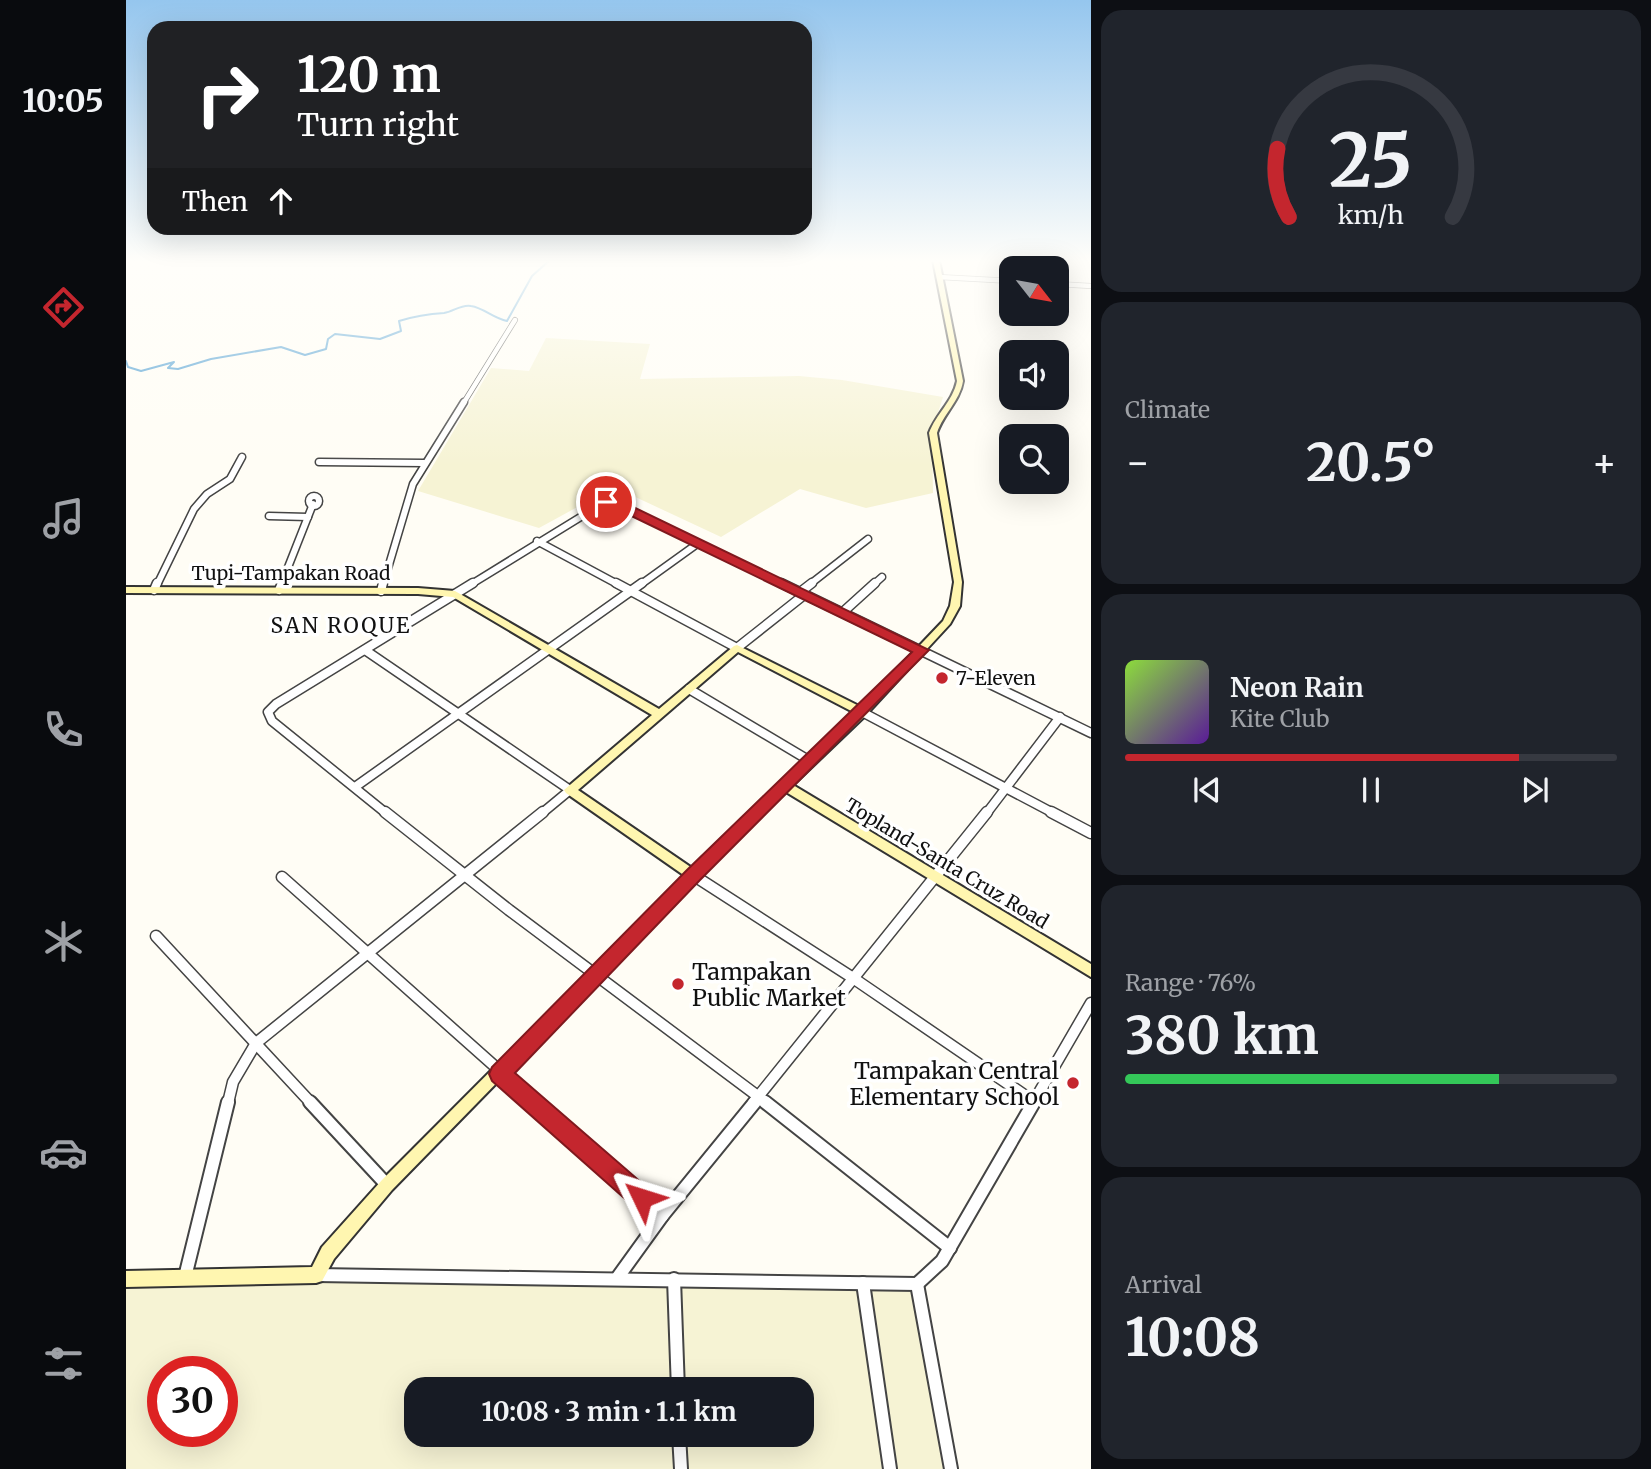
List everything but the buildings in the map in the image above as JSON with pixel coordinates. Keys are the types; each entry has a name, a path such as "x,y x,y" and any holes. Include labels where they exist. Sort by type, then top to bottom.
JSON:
{"main road":[{"path":"126,1279 316,1275 328,1253 387,1185 500,1074 693,875 862,712 922,650 952,614 959,590 933,441 933,428 958,393 960,381 949,329"},
{"name":"Tupi-Tampakan Road","path":"126,590 381,591 455,594"},
{"path":"455,594 659,714"},
{"path":"693,875 570,790 737,648 862,712"},
{"name":"Topland-Santa Cruz Road","path":"786,786 1091,971"}],"street":[{"path":"381,591 409,493 424,463 510,329"},
{"path":"154,590 194,509 207,494 230,480 242,457"},
{"path":"319,462 424,463"},
{"path":"950,1248 760,1098 595,976 272,721 268,712 276,704 537,541 606,502 843,612 1091,733"},
{"path":"279,590 313,504"},
{"path":"269,516 308,517"},
{"path":"537,541 737,648 868,539"},
{"path":"355,787 697,544"},
{"path":"843,612 882,578"},
{"path":"185,1277 233,1082 245,1057 256,1043 570,790 365,650"},
{"path":"689,689 810,761"},
{"path":"862,712 1091,833"},
{"path":"618,1277 662,1216 937,877 1060,717"},
{"path":"693,875 853,978 1033,1101"},
{"path":"282,877 662,1216"},
{"path":"156,936 387,1185"},
{"path":"316,1275 618,1277 917,1284 942,1261 1091,1003"},
{"path":"674,1279 678,1377"},
{"path":"863,1283 890,1469"},
{"path":"917,1284 951,1469"},
{"path":"680,1447 681,1469"}],"shaded area":[{"path":"546,338 650,344 640,379 799,376 842,380 943,397 932,432 933,493 866,508 800,489 721,537 614,487 539,528 418,491 491,368 529,371"},
{"path":"126,1280 917,1284 951,1469 126,1469"}],"waterway":[{"path":"126,361 128,367 141,371 174,362 168,368 178,369 211,359 281,347 305,355 326,349 328,339 335,334 380,339 401,331 401,329"}],"place":[{"name":"7-Eleven","path":"942,678"},
{"name":"Tampakan Public Market","path":"678,984"},
{"name":"Tampakan Central Elementary School","path":"1073,1083"}],"district":[{"name":"SAN ROQUE","path":"341,625"}],"route":[{"path":"606,502 621,506 804,596 922,650 862,712 693,875 500,1074 642,1198"}]}
